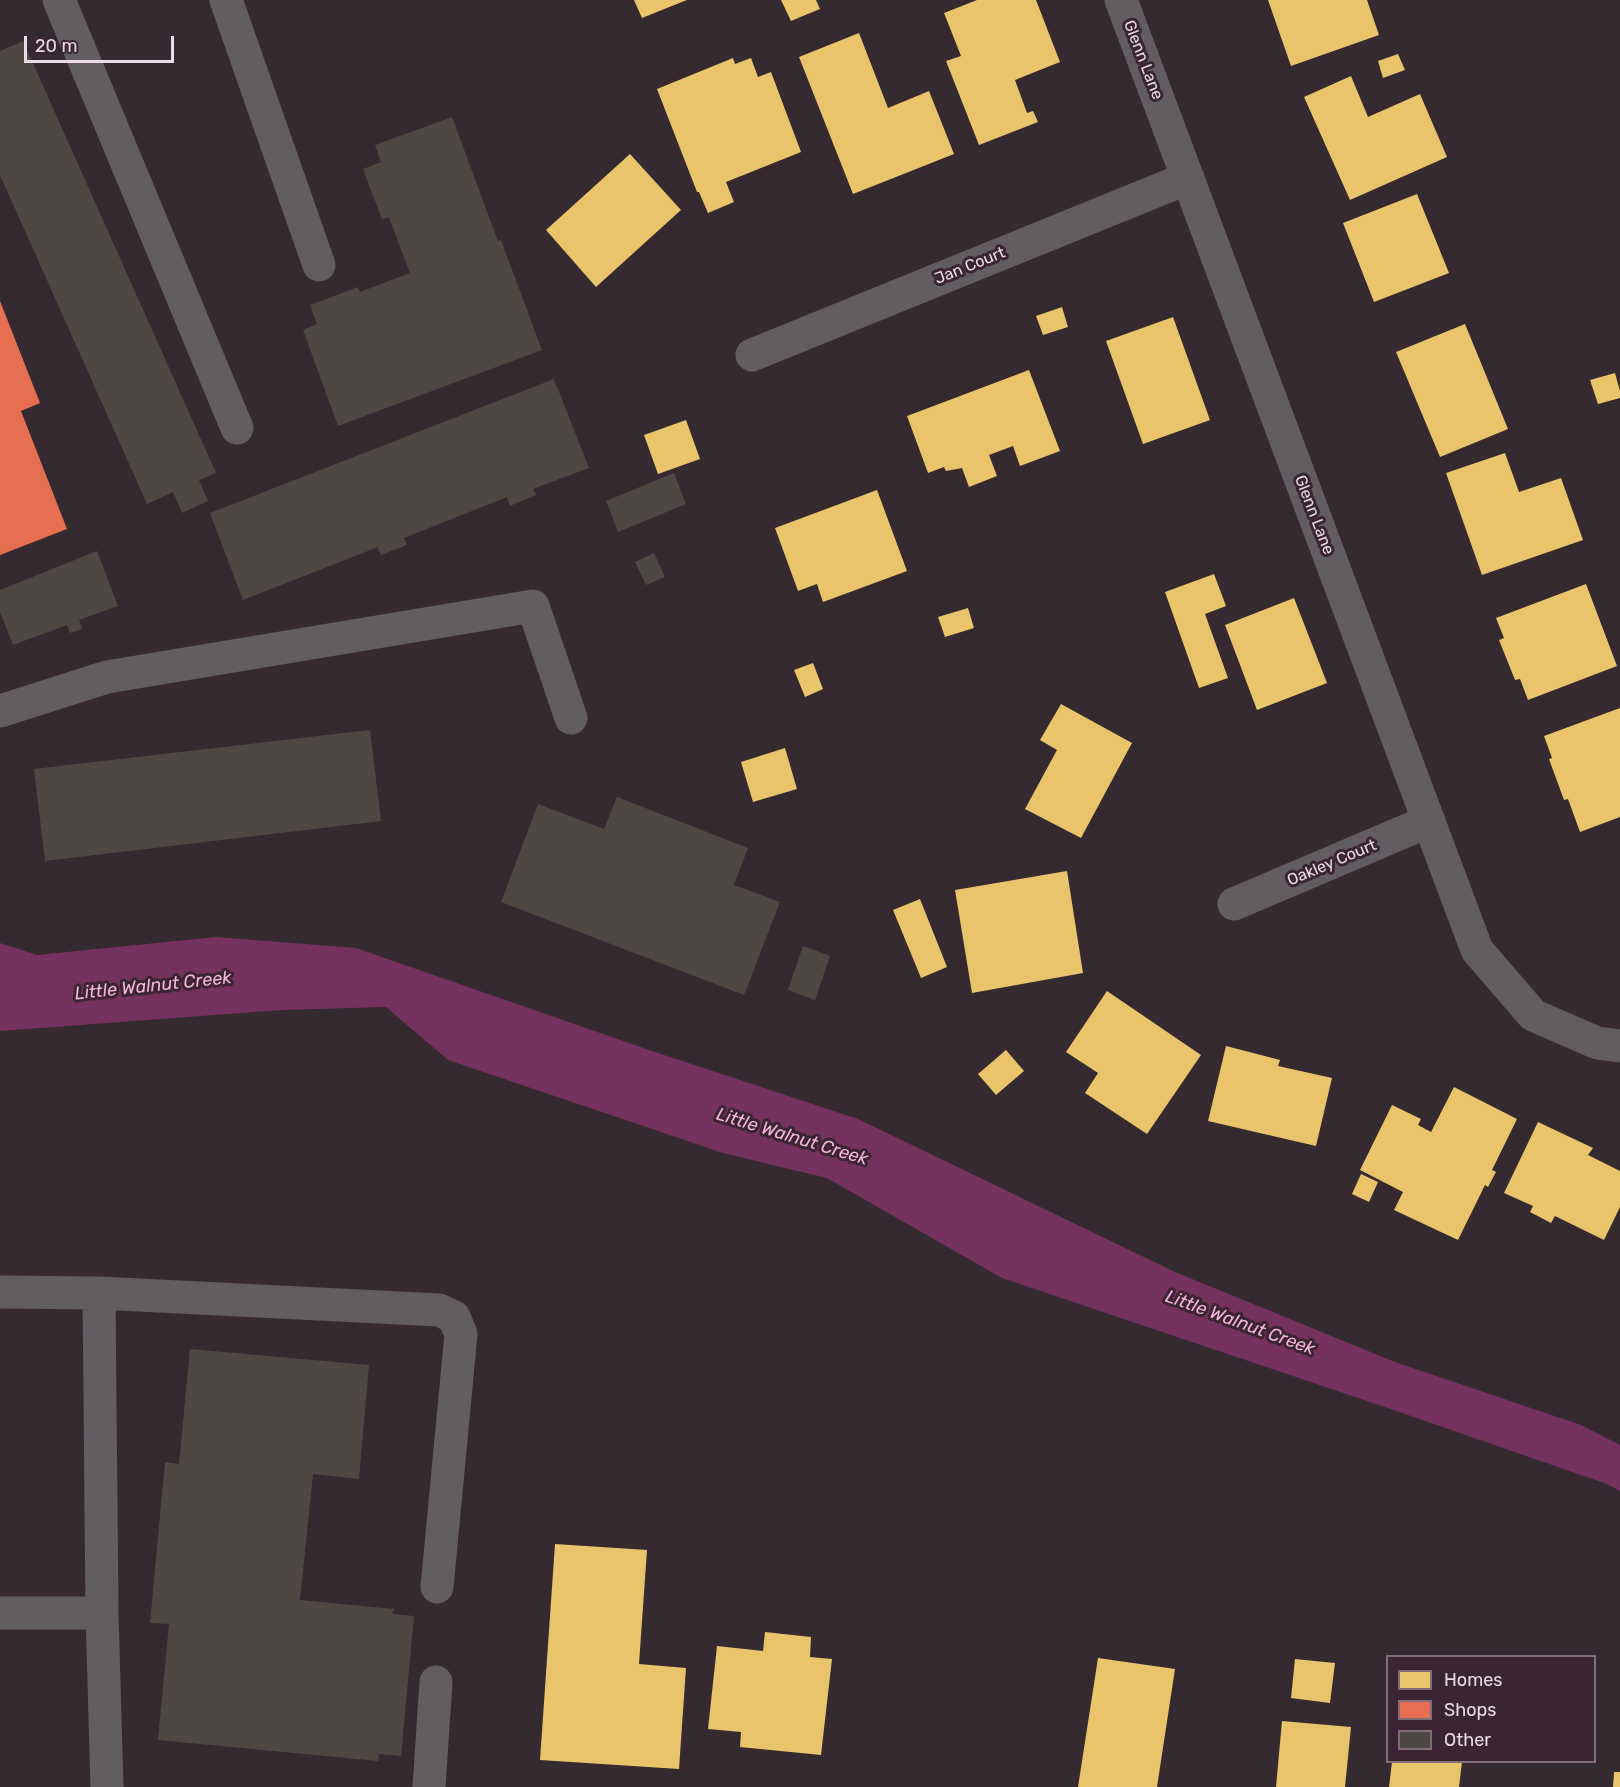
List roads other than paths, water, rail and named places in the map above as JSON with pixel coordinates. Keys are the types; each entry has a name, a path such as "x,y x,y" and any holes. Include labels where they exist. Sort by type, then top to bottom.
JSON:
{"street":[{"path":"58,0 237,428"},
{"path":"226,0 319,265"},
{"name":"Glenn Lane","path":"1121,0 1477,950 1533,1015 1597,1043 1620,1046"},
{"name":"Jan Court","path":"752,355 1188,178"},
{"path":"0,711 107,677 533,606 571,718"},
{"name":"Oakley Court","path":"1234,904 1429,821"},
{"path":"0,1292 99,1293 439,1310 454,1317 461,1334 437,1587"},
{"path":"99,1293 102,1613 107,1787"},
{"path":"0,1613 102,1613"},
{"path":"429,1787 436,1682"}],"water":[{"name":"Little Walnut Creek","path":"216,937 356,948 652,1051 858,1119 1175,1272 1395,1362 1581,1425 1620,1445 1620,1491 1607,1484 1382,1406 1002,1278 827,1178 723,1153 448,1060 386,1007 281,1010 0,1031 0,943 37,955"}]}
